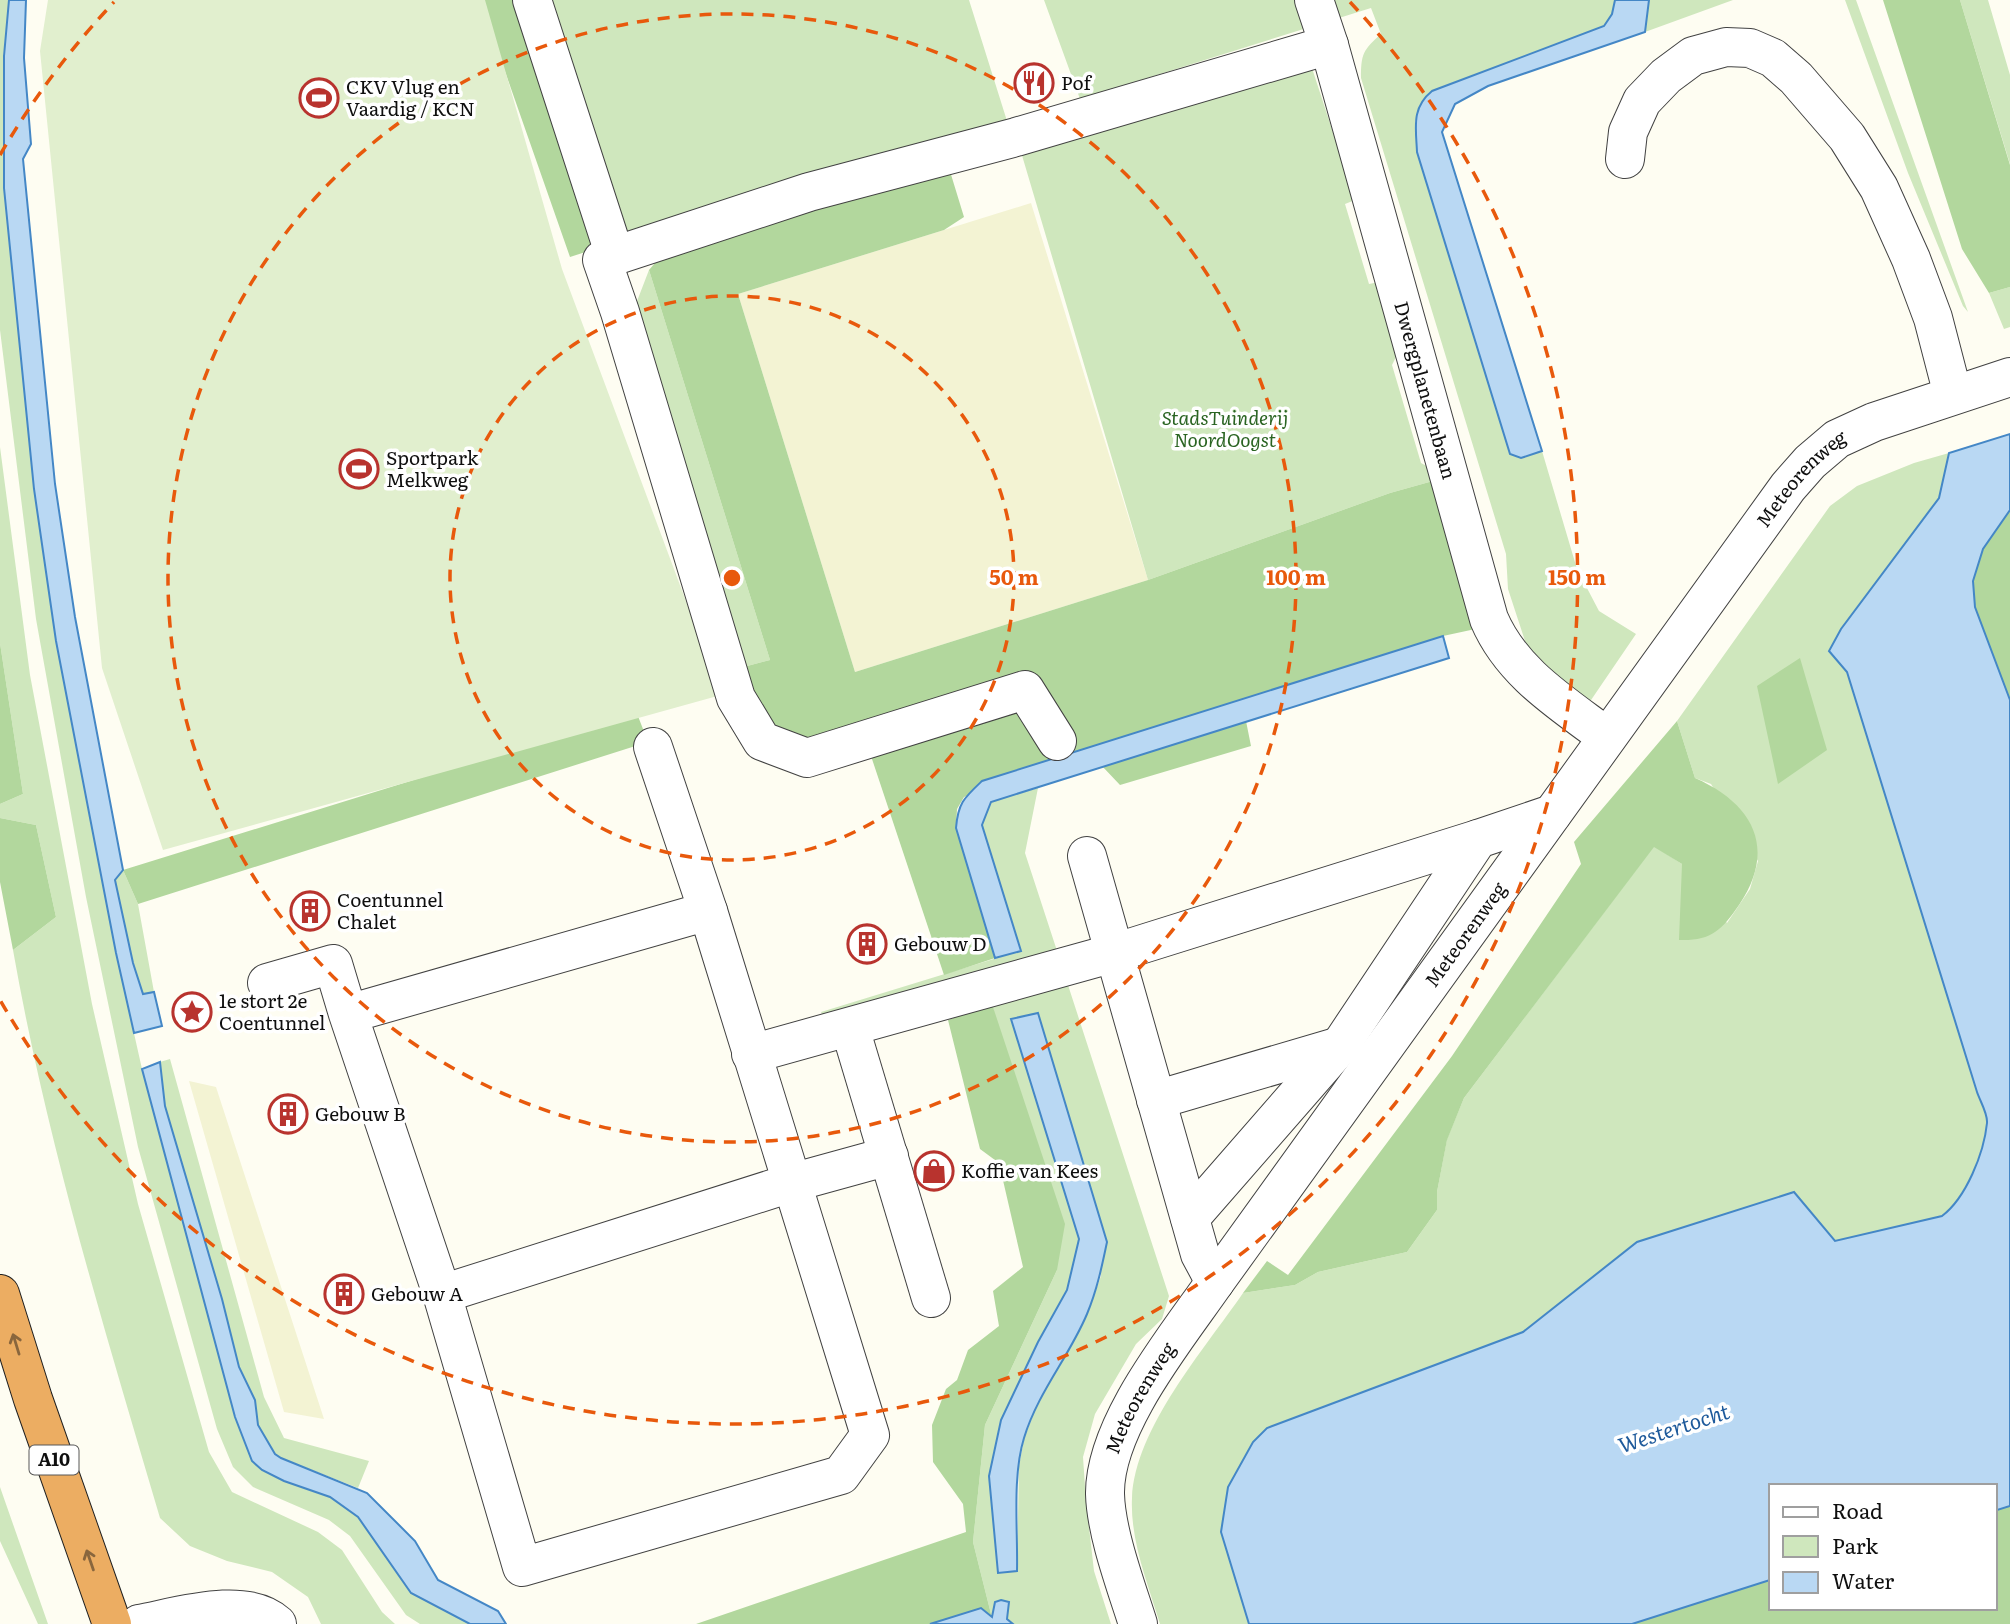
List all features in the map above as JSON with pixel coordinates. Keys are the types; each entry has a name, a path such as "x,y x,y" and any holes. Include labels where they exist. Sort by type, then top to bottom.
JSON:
{"highway":[{"name":"A10","path":"0,1294 33,1399 112,1624"}],"street":[{"path":"533,0 615,256"},
{"name":"Dwergplanetenbaan","path":"1314,0 1329,45 1489,619 1497,639 1517,665 1539,687 1607,737"},
{"path":"1057,741 1025,691 807,758 762,741 736,698 602,260 809,192 1016,137 1329,45"},
{"path":"1625,159 1629,132 1643,101 1666,76 1693,57 1726,47 1751,48 1773,58 1796,78 1847,137 1879,188 1911,258 1928,306 1953,395"},
{"name":"Meteorenweg","path":"1138,1624 1115,1549 1105,1493 1111,1458 1124,1420 1144,1384 1215,1282 1788,486 1837,439 1874,422 2010,376"},
{"path":"267,983 333,964 442,1294 522,1567 842,1475 870,1435 708,911 653,747"},
{"path":"751,1054 1115,953 1552,814"},
{"path":"1190,1218 1339,1046 1478,839"},
{"path":"1087,856 1199,1254 1215,1282"},
{"path":"348,1014 708,911"},
{"path":"850,1028 931,1298"},
{"path":"1156,1100 1339,1046"},
{"path":"442,1294 791,1183 889,1156"},
{"path":"139,1624 231,1608 268,1616 276,1624"}],"green space":[{"path":"0,0 9,0 3,59 4,188 27,414 56,641 116,953 142,1069 235,1417 252,1461 284,1481 330,1497 358,1517 411,1592 470,1624 420,1624 406,1615 350,1536 329,1520 253,1487 233,1467 217,1429 138,1147 86,897 36,619 0,330"},
{"name":"Sportpark Melkweg","path":"48,0 485,0 562,269 721,695 163,850 102,668 40,51"},
{"path":"480,0 516,0 601,247 570,257"},
{"path":"516,0 969,0 1007,121 601,247"},
{"path":"1044,0 1615,0 1612,14 1604,26 1468,77 1415,121 1417,152 1510,454 1521,458 1542,451 1577,569 1599,611 1636,634 1589,703 1528,650 1508,589 1506,554 1361,78 1364,53 1381,34 1371,8 1080,99"},
{"path":"1649,0 1733,0 1645,32"},
{"path":"1845,0 1856,0 1968,312 1963,306 1908,173"},
{"path":"1883,0 1960,0 2010,165 2010,287 1989,293 1962,249"},
{"path":"1960,0 1988,0 2010,75 2010,164"},
{"name":"StadsTuinderij NoordOogst","path":"1311,65 1355,200 1345,204 1369,284 1379,282 1400,349 1392,365 1421,463 1436,471 1440,479 1390,493 1148,580 1021,152"},
{"path":"949,168 964,217 944,230 738,294 855,672 1148,580 1390,493 1440,479 1480,628 1443,636 964,797 957,809 956,828 995,958 944,975 862,729 805,745 767,724 736,669 770,660 649,270 672,243"},
{"path":"1031,203 1148,580 855,672 738,294"},
{"path":"649,270 770,660 736,669 629,322"},
{"path":"2010,287 2010,327 2004,329 1989,293"},
{"path":"0,447 30,675 92,1004 138,1204 209,1452 232,1492 318,1532 342,1550 382,1612 395,1624 321,1624 308,1597 272,1572 227,1561 190,1546 160,1518 98,1307 60,1165 13,950 56,917 36,825 0,818 0,804 23,794 0,643"},
{"path":"1949,453 1939,498 1841,629 1829,651 1847,672 1986,1116 1985,1135 1978,1160 1958,1198 1942,1216 1835,1241 1637,1242 1523,1332 1267,1428 1221,1532 1249,1624 1160,1624 1137,1546 1132,1498 1136,1471 1145,1444 1158,1417 1192,1364 1243,1293 1295,1285 1318,1272 1407,1252 1437,1210 1437,1192 1447,1139 1464,1098 1654,846 1682,864 1727,923 1750,889 1758,861 1711,784 1695,778 1677,721 1830,506 1857,486 1914,463"},
{"path":"2010,510 2010,700 1980,624 1973,581 1982,552"},
{"path":"0,643 23,794 0,804"},
{"path":"1800,658 1827,750 1778,784 1757,686"},
{"path":"636,711 648,742 138,904 123,870"},
{"path":"1246,721 1251,746 1120,785 1102,766"},
{"path":"1677,721 1695,778 1732,801 1745,815 1753,830 1757,847 1756,865 1750,885 1733,914 1714,933 1699,939 1679,940 1682,864 1654,847 1464,1098 1447,1140 1437,1192 1437,1210 1407,1252 1318,1272 1295,1285 1243,1293 1267,1261 1288,1275 1452,1056 1581,864 1574,842"},
{"path":"1038,788 1025,853 1060,960 827,1027 821,1012 1020,951 982,825 991,802"},
{"path":"0,818 36,825 56,917 13,950 0,882"},
{"path":"123,870 138,904 154,992 143,994 133,963 115,879"},
{"path":"1068,985 1169,1296 1162,1319 1136,1344 1095,1414 1083,1457 1094,1571 1111,1624 1013,1624 1007,1620 992,1618 973,1542 985,1425 1057,1270 992,1004","holes":["1037,1013 1101,1276 1087,1315 1038,1402 1024,1439 1019,1466 1017,1571 998,1573 989,1477 1001,1420 1038,1342 1067,1290 1079,1239 1011,1019"]},
{"path":"992,1004 1065,1224 1057,1270 985,1425 973,1542 992,1618 981,1608 930,1624 696,1624 966,1532 963,1504 933,1462 932,1425 946,1389 957,1380 968,1350 999,1326 993,1291 1023,1267 999,1163 980,1149 948,1020"},
{"path":"170,1059 264,1397 284,1438 369,1461 358,1488 281,1458 275,1454 258,1425 255,1400 239,1367 222,1299 165,1106 160,1062"},
{"path":"189,1081 216,1087 324,1419 284,1412"},
{"path":"0,1487 48,1624 38,1624 0,1541"},
{"path":"2010,1506 2010,1624 1632,1624 1769,1580 1769,1610 1996,1610 1996,1510"}],"water":[{"path":"9,0 26,0 24,58 31,144 23,159 55,484 75,617 123,870 115,880 133,963 143,994 154,992 162,1026 134,1033 56,641 34,489 4,188 4,56"},
{"path":"1615,0 1649,0 1645,32 1488,86 1455,104 1442,132 1542,451 1521,458 1510,454 1417,152 1416,119 1421,104 1432,91 1604,26 1612,14"},
{"name":"Westertocht","path":"2010,434 2010,510 1983,549 1973,581 1975,607 2010,700 2010,1506 1996,1510 1996,1484 1769,1484 1769,1580 1632,1624 1249,1624 1221,1532 1228,1487 1253,1442 1267,1428 1523,1332 1637,1242 1794,1192 1835,1241 1942,1216 1966,1187 1978,1161 1985,1135 1986,1116 1847,672 1829,651 1841,629 1939,498 1949,453"},
{"path":"1443,636 1449,658 991,802 982,825 1021,951 995,958 956,828 963,801 982,781"},
{"path":"1038,1013 1107,1242 1087,1314 1037,1405 1024,1438 1017,1486 1017,1571 998,1573 989,1476 1001,1420 1038,1342 1067,1290 1079,1239 1011,1019"},
{"path":"160,1062 165,1106 222,1299 239,1367 255,1400 258,1425 275,1454 367,1493 415,1541 438,1580 498,1611 506,1624 470,1624 411,1593 358,1517 330,1497 284,1481 262,1470 252,1461 235,1417 142,1069"},
{"path":"995,1602 1009,1602 1007,1619 1013,1624 930,1624 981,1608 992,1617"}],"place":[{"name":"Pof","path":"1034,83"},
{"name":"CKV Vlug en Vaardig / KCN","path":"319,98"},
{"name":"Sportpark Melkweg","path":"359,469"},
{"name":"Coentunnel Chalet","path":"310,911"},
{"name":"Gebouw D","path":"867,944"},
{"name":"1e stort 2e Coentunnel","path":"192,1012"},
{"name":"Gebouw B","path":"288,1114"},
{"name":"Koffie van Kees","path":"934,1171"},
{"name":"Gebouw A","path":"344,1294"}]}
